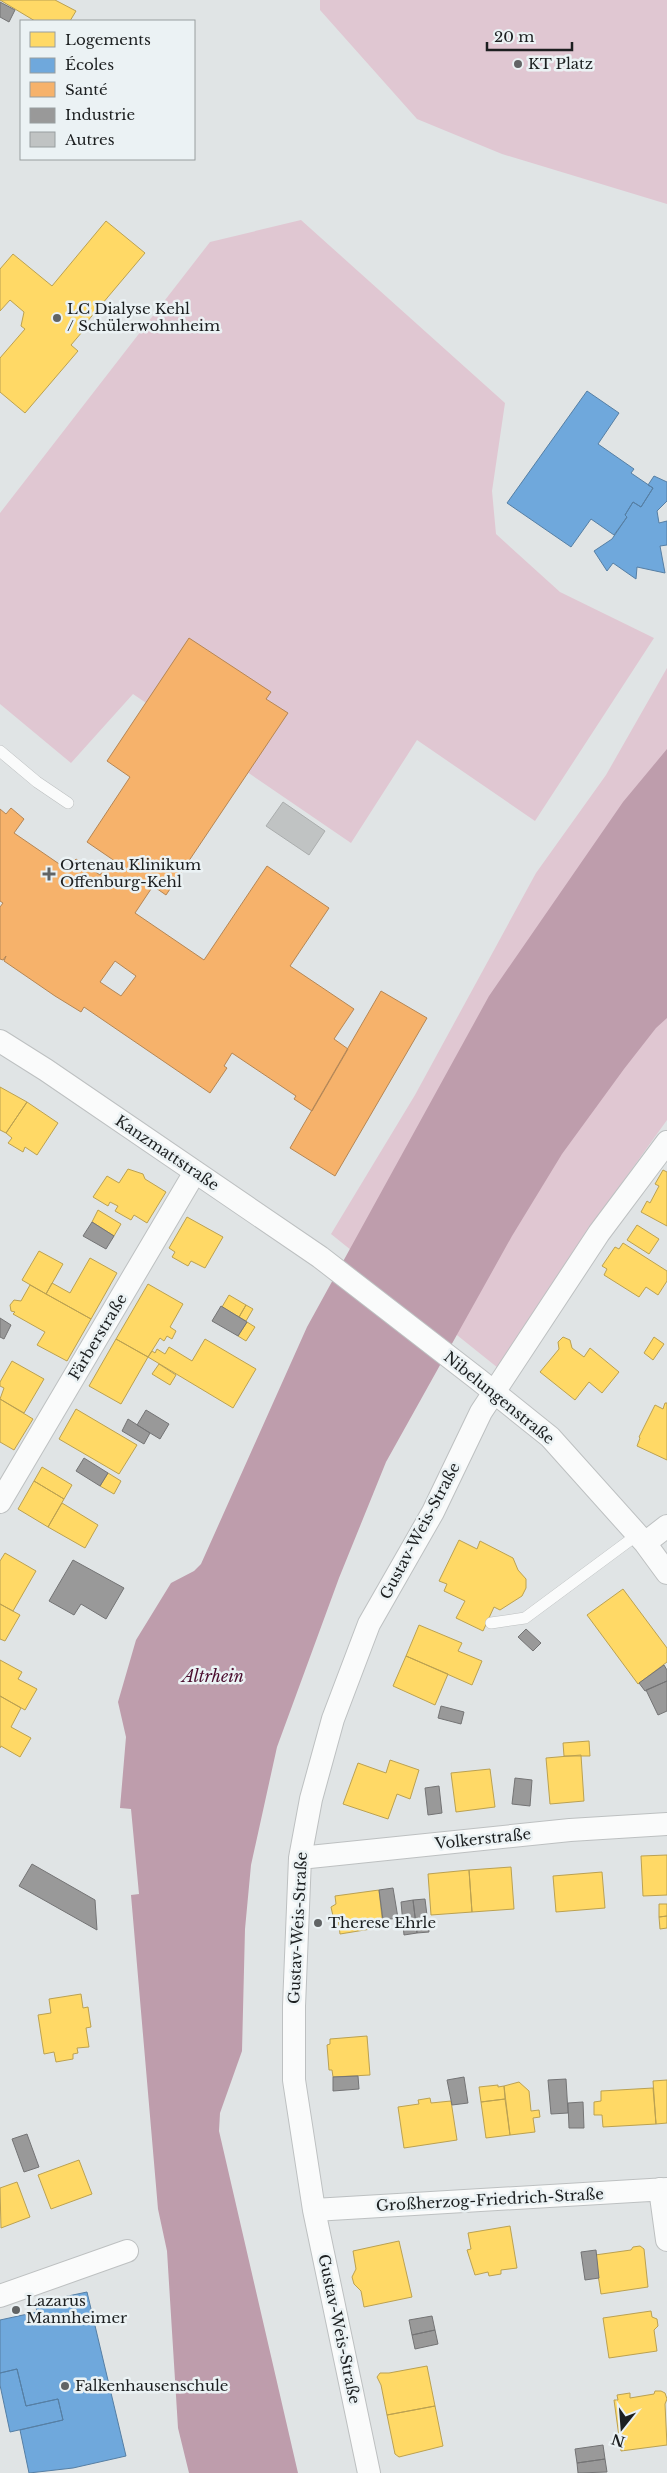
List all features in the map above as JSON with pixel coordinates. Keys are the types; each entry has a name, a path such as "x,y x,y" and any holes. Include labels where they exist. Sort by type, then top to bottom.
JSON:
{"street":[{"name":"Kanzmattstraße","path":"0,1041 332,1266"},
{"name":"Gustav-Weis-Straße","path":"369,2473 314,2210 294,2080 294,2006 300,1858 311,1799 333,1719 369,1624 433,1512 493,1392 599,1233 667,1142"},
{"name":"Färberstraße","path":"0,1502 195,1172"},
{"name":"Nibelungenstraße","path":"332,1266 550,1437 641,1539 667,1573"},
{"path":"641,1539 667,1526"},
{"name":"Volkerstraße","path":"300,1858 570,1830 667,1824"},
{"path":"663,2189 667,2240"},
{"name":"Großherzog-Friedrich-Straße","path":"314,2210 663,2189"},
{"path":"0,2296 127,2251"}],"lane":[{"path":"0,751 37,782 68,803"},
{"path":"491,1623 525,1618 641,1539"}],"shaded area":[{"name":"KT Platz","path":"320,0 667,0 667,204 502,154 417,119 320,10"},
{"path":"301,220 505,403 492,491 496,534 560,592 654,638 535,821 417,740 351,843 133,694 71,763 0,704 0,513 210,242"},
{"path":"667,668 667,1120 591,1226 508,1376 331,1234 415,1095 536,873 606,775"}],"water":[{"name":"Altrhein","path":"667,749 667,1018 656,1028 624,1069 562,1154 512,1236 386,1462 339,1578 277,1747 251,1865 245,1929 242,2051 220,2113 219,2131 298,2473 189,2473 178,2428 167,2251 158,2209 131,1895 139,1894 131,1809 120,1808 126,1737 118,1702 136,1640 171,1583 194,1571 201,1564 307,1327 489,996 623,802"}],"building: Logements":[{"path":"0,0 55,0 76,11 71,20 33,20"},
{"name":"LC Dialyse Kehl / Schülerwohnheim","path":"106,221 145,253 86,323 88,325 71,345 78,351 25,413 0,392 0,358 25,329 21,326 24,312 10,300 0,311 0,269 13,254 52,286"},
{"path":"0,1087 27,1102 6,1133 0,1130"},
{"path":"27,1102 58,1123 37,1155 25,1147 23,1152 8,1143 12,1138 6,1133"},
{"path":"128,1169 143,1174 145,1179 166,1192 147,1223 134,1215 131,1220 115,1211 118,1206 110,1202 108,1206 93,1197 107,1176 119,1183"},
{"path":"663,1170 667,1172 667,1226 641,1212 647,1201 650,1203 659,1186 655,1184"},
{"path":"98,1210 121,1224 114,1236 92,1222"},
{"path":"187,1217 223,1237 205,1268 191,1261 188,1266 172,1257 175,1252 169,1248"},
{"path":"637,1225 659,1239 649,1254 627,1240"},
{"path":"623,1243 667,1271 667,1281 658,1295 646,1287 639,1297 604,1275 607,1269 602,1266 615,1247 619,1249"},
{"path":"39,1251 63,1264 46,1294 22,1280"},
{"path":"90,1258 117,1273 91,1319 46,1294 52,1283 70,1293"},
{"path":"148,1284 183,1304 170,1327 176,1331 172,1339 167,1336 164,1341 160,1338 148,1357 116,1339"},
{"path":"30,1285 91,1319 67,1361 37,1345 45,1332 13,1314 15,1312 11,1311 10,1305 14,1300 21,1301"},
{"path":"229,1295 246,1305 239,1317 222,1307"},
{"path":"246,1305 253,1309 246,1321 239,1317"},
{"path":"247,1322 255,1327 246,1341 238,1336"},
{"path":"563,1337 570,1340 572,1348 584,1357 590,1348 619,1372 602,1393 589,1382 575,1400 540,1372 559,1349 558,1342"},
{"path":"654,1337 664,1344 653,1360 644,1353"},
{"path":"116,1339 148,1357 121,1404 89,1386"},
{"path":"205,1339 256,1369 233,1408 148,1357 152,1351 155,1353 157,1349 165,1354 169,1347 192,1361"},
{"path":"12,1361 44,1379 24,1413 0,1399 4,1388 0,1386 0,1382"},
{"path":"159,1364 176,1375 170,1385 152,1374"},
{"path":"0,1399 33,1419 14,1450 0,1442"},
{"path":"665,1403 667,1403 667,1460 637,1446 639,1437 655,1405 663,1409"},
{"path":"76,1409 137,1445 119,1474 59,1439"},
{"path":"42,1467 72,1485 64,1499 34,1481"},
{"path":"108,1473 121,1481 114,1494 100,1486"},
{"path":"34,1481 64,1499 48,1527 18,1509"},
{"path":"62,1503 98,1525 85,1548 48,1527"},
{"path":"459,1540 477,1549 480,1541 513,1558 518,1570 526,1579 526,1588 522,1596 500,1610 494,1607 483,1631 456,1618 465,1601 444,1591 447,1584 439,1581"},
{"path":"5,1553 36,1571 13,1611 0,1604 0,1561"},
{"path":"623,1589 667,1648 667,1662 638,1684 587,1615"},
{"path":"0,1604 20,1615 5,1641 0,1639"},
{"path":"419,1625 462,1643 458,1651 482,1661 472,1685 406,1656"},
{"path":"406,1656 448,1674 435,1705 393,1686"},
{"path":"0,1660 22,1672 18,1679 37,1689 25,1710 0,1696"},
{"path":"0,1696 21,1708 11,1727 31,1738 20,1757 1,1746 0,1748"},
{"path":"589,1741 590,1756 564,1756 563,1743"},
{"path":"581,1755 584,1801 550,1804 546,1758"},
{"path":"390,1760 419,1770 410,1799 397,1794 388,1819 343,1804 358,1763 386,1773"},
{"path":"490,1769 495,1807 456,1812 451,1773"},
{"path":"667,1855 667,1895 643,1896 641,1856"},
{"path":"511,1867 514,1909 472,1912 469,1870"},
{"path":"469,1870 472,1912 431,1915 428,1874"},
{"path":"602,1872 605,1908 556,1912 553,1876"},
{"path":"379,1890 383,1927 340,1934 338,1917 333,1916 331,1907 336,1904 335,1896"},
{"path":"659,1904 667,1904 667,1916 659,1917"},
{"path":"667,1916 667,1928 660,1929 659,1917"},
{"path":"81,1994 83,2008 88,2007 91,2027 86,2028 89,2047 77,2048 78,2053 73,2054 73,2059 56,2062 54,2052 44,2054 38,2015 51,2013 49,1999"},
{"path":"367,2036 370,2075 333,2077 332,2070 329,2070 327,2045 330,2044 330,2039"},
{"path":"667,2080 667,2123 656,2124 653,2081"},
{"path":"519,2082 529,2091 531,2111 539,2110 540,2117 533,2118 535,2132 510,2135 504,2086"},
{"path":"498,2085 498,2087 504,2086 505,2099 481,2102 479,2087"},
{"path":"653,2088 656,2124 603,2127 602,2115 594,2115 594,2102 601,2101 601,2091"},
{"path":"430,2098 431,2103 451,2101 457,2140 404,2148 398,2107 419,2104 418,2100"},
{"path":"505,2099 510,2135 486,2138 481,2102"},
{"path":"79,2160 92,2194 51,2209 38,2175"},
{"path":"17,2182 30,2217 1,2228 0,2188"},
{"path":"510,2226 517,2268 501,2270 501,2274 489,2276 488,2272 475,2275 467,2250 471,2249 468,2233"},
{"path":"399,2241 412,2297 364,2307 361,2291 354,2284 352,2277 356,2269 353,2251"},
{"path":"640,2246 644,2249 648,2287 601,2294 595,2255 631,2250 633,2247"},
{"path":"651,2311 652,2317 657,2319 658,2326 654,2330 657,2351 609,2358 603,2318"},
{"path":"427,2366 435,2406 387,2415 381,2385 377,2377 380,2373"},
{"path":"655,2391 665,2393 667,2399 665,2404 667,2445 621,2451 614,2400 618,2400 617,2395 630,2393 630,2398 654,2394"},
{"path":"435,2406 443,2446 399,2457 395,2454 387,2415"}],"building: Écoles":[{"path":"587,391 619,413 598,444 634,469 631,473 653,488 641,507 633,502 625,515 627,517 614,535 591,519 571,547 507,503"},
{"path":"654,476 667,482 667,501 657,511 659,523 667,521 667,545 660,546 665,573 637,567 636,579 613,563 607,571 594,551 612,539 627,517 625,515 633,502 641,507 653,488 648,485"},
{"name":"Falkenhausenschule","path":"87,2292 126,2456 73,2468 29,2473 20,2430 63,2420 58,2399 26,2406 17,2369 0,2373 0,2320 37,2312 35,2303"},
{"path":"17,2369 26,2406 58,2399 63,2420 10,2432 0,2385 0,2373"}],"building: Santé":[{"name":"Ortenau Klinikum Offenburg-Kehl","path":"189,638 271,692 266,699 288,713 166,895 153,886 135,913 204,960 267,866 329,908 290,966 354,1009 334,1039 348,1049 312,1111 294,1099 296,1096 232,1053 224,1066 227,1068 210,1093 84,1007 81,1012 55,996 4,961 6,956 3,960 0,959 0,907 3,903 0,901 0,809 6,814 11,808 24,819 14,833 68,870 76,859 100,875 108,864 122,872 125,868 87,842 130,777 107,761","holes":["115,961 136,976 121,996 100,982"]},
{"path":"381,991 427,1018 335,1176 290,1148"}],"building: Industrie":[{"path":"0,2 15,10 9,22 0,17"},
{"path":"92,1222 114,1236 106,1249 83,1236"},
{"path":"221,1306 247,1322 238,1336 212,1321"},
{"path":"0,1318 11,1325 4,1339 0,1337"},
{"path":"146,1410 169,1424 160,1439 137,1425"},
{"path":"128,1419 150,1433 144,1444 122,1431"},
{"path":"84,1458 108,1473 100,1486 76,1471"},
{"path":"73,1560 124,1588 106,1619 81,1604 74,1615 49,1601"},
{"path":"526,1629 541,1643 533,1651 518,1637"},
{"path":"664,1665 667,1670 667,1681 645,1691 639,1683"},
{"path":"667,1681 667,1711 658,1715 646,1690"},
{"path":"441,1706 464,1712 461,1724 438,1718"},
{"path":"515,1778 532,1780 530,1806 512,1804"},
{"path":"439,1786 442,1813 428,1815 425,1788"},
{"path":"32,1864 95,1900 97,1930 19,1886"},
{"path":"393,1888 398,1918 383,1920 379,1890"},
{"path":"425,1899 429,1932 417,1933 413,1900"},
{"path":"413,1900 417,1933 404,1935 401,1902"},
{"path":"358,2076 359,2089 333,2091 333,2077"},
{"path":"464,2077 468,2103 452,2105 447,2080"},
{"path":"566,2079 568,2113 551,2114 548,2080"},
{"path":"583,2102 584,2128 569,2128 568,2103"},
{"path":"27,2134 39,2167 24,2172 12,2139"},
{"path":"596,2250 599,2278 585,2280 581,2252"},
{"path":"432,2316 435,2330 412,2335 409,2320"},
{"path":"435,2330 438,2344 415,2349 412,2335"},
{"path":"603,2445 605,2459 577,2463 575,2449"},
{"path":"605,2459 607,2472 578,2473 577,2463"}],"building: Autres":[{"path":"283,802 325,831 309,855 266,826"}],"place":[{"name":"KT Platz","path":"518,64"},
{"name":"LC Dialyse Kehl / Schülerwohnheim","path":"57,318"},
{"name":"Ortenau Klinikum Offenburg-Kehl","path":"49,874"},
{"name":"Therese Ehrle","path":"318,1923"},
{"name":"Lazarus Mannheimer","path":"16,2310"},
{"name":"Falkenhausenschule","path":"65,2386"}]}
